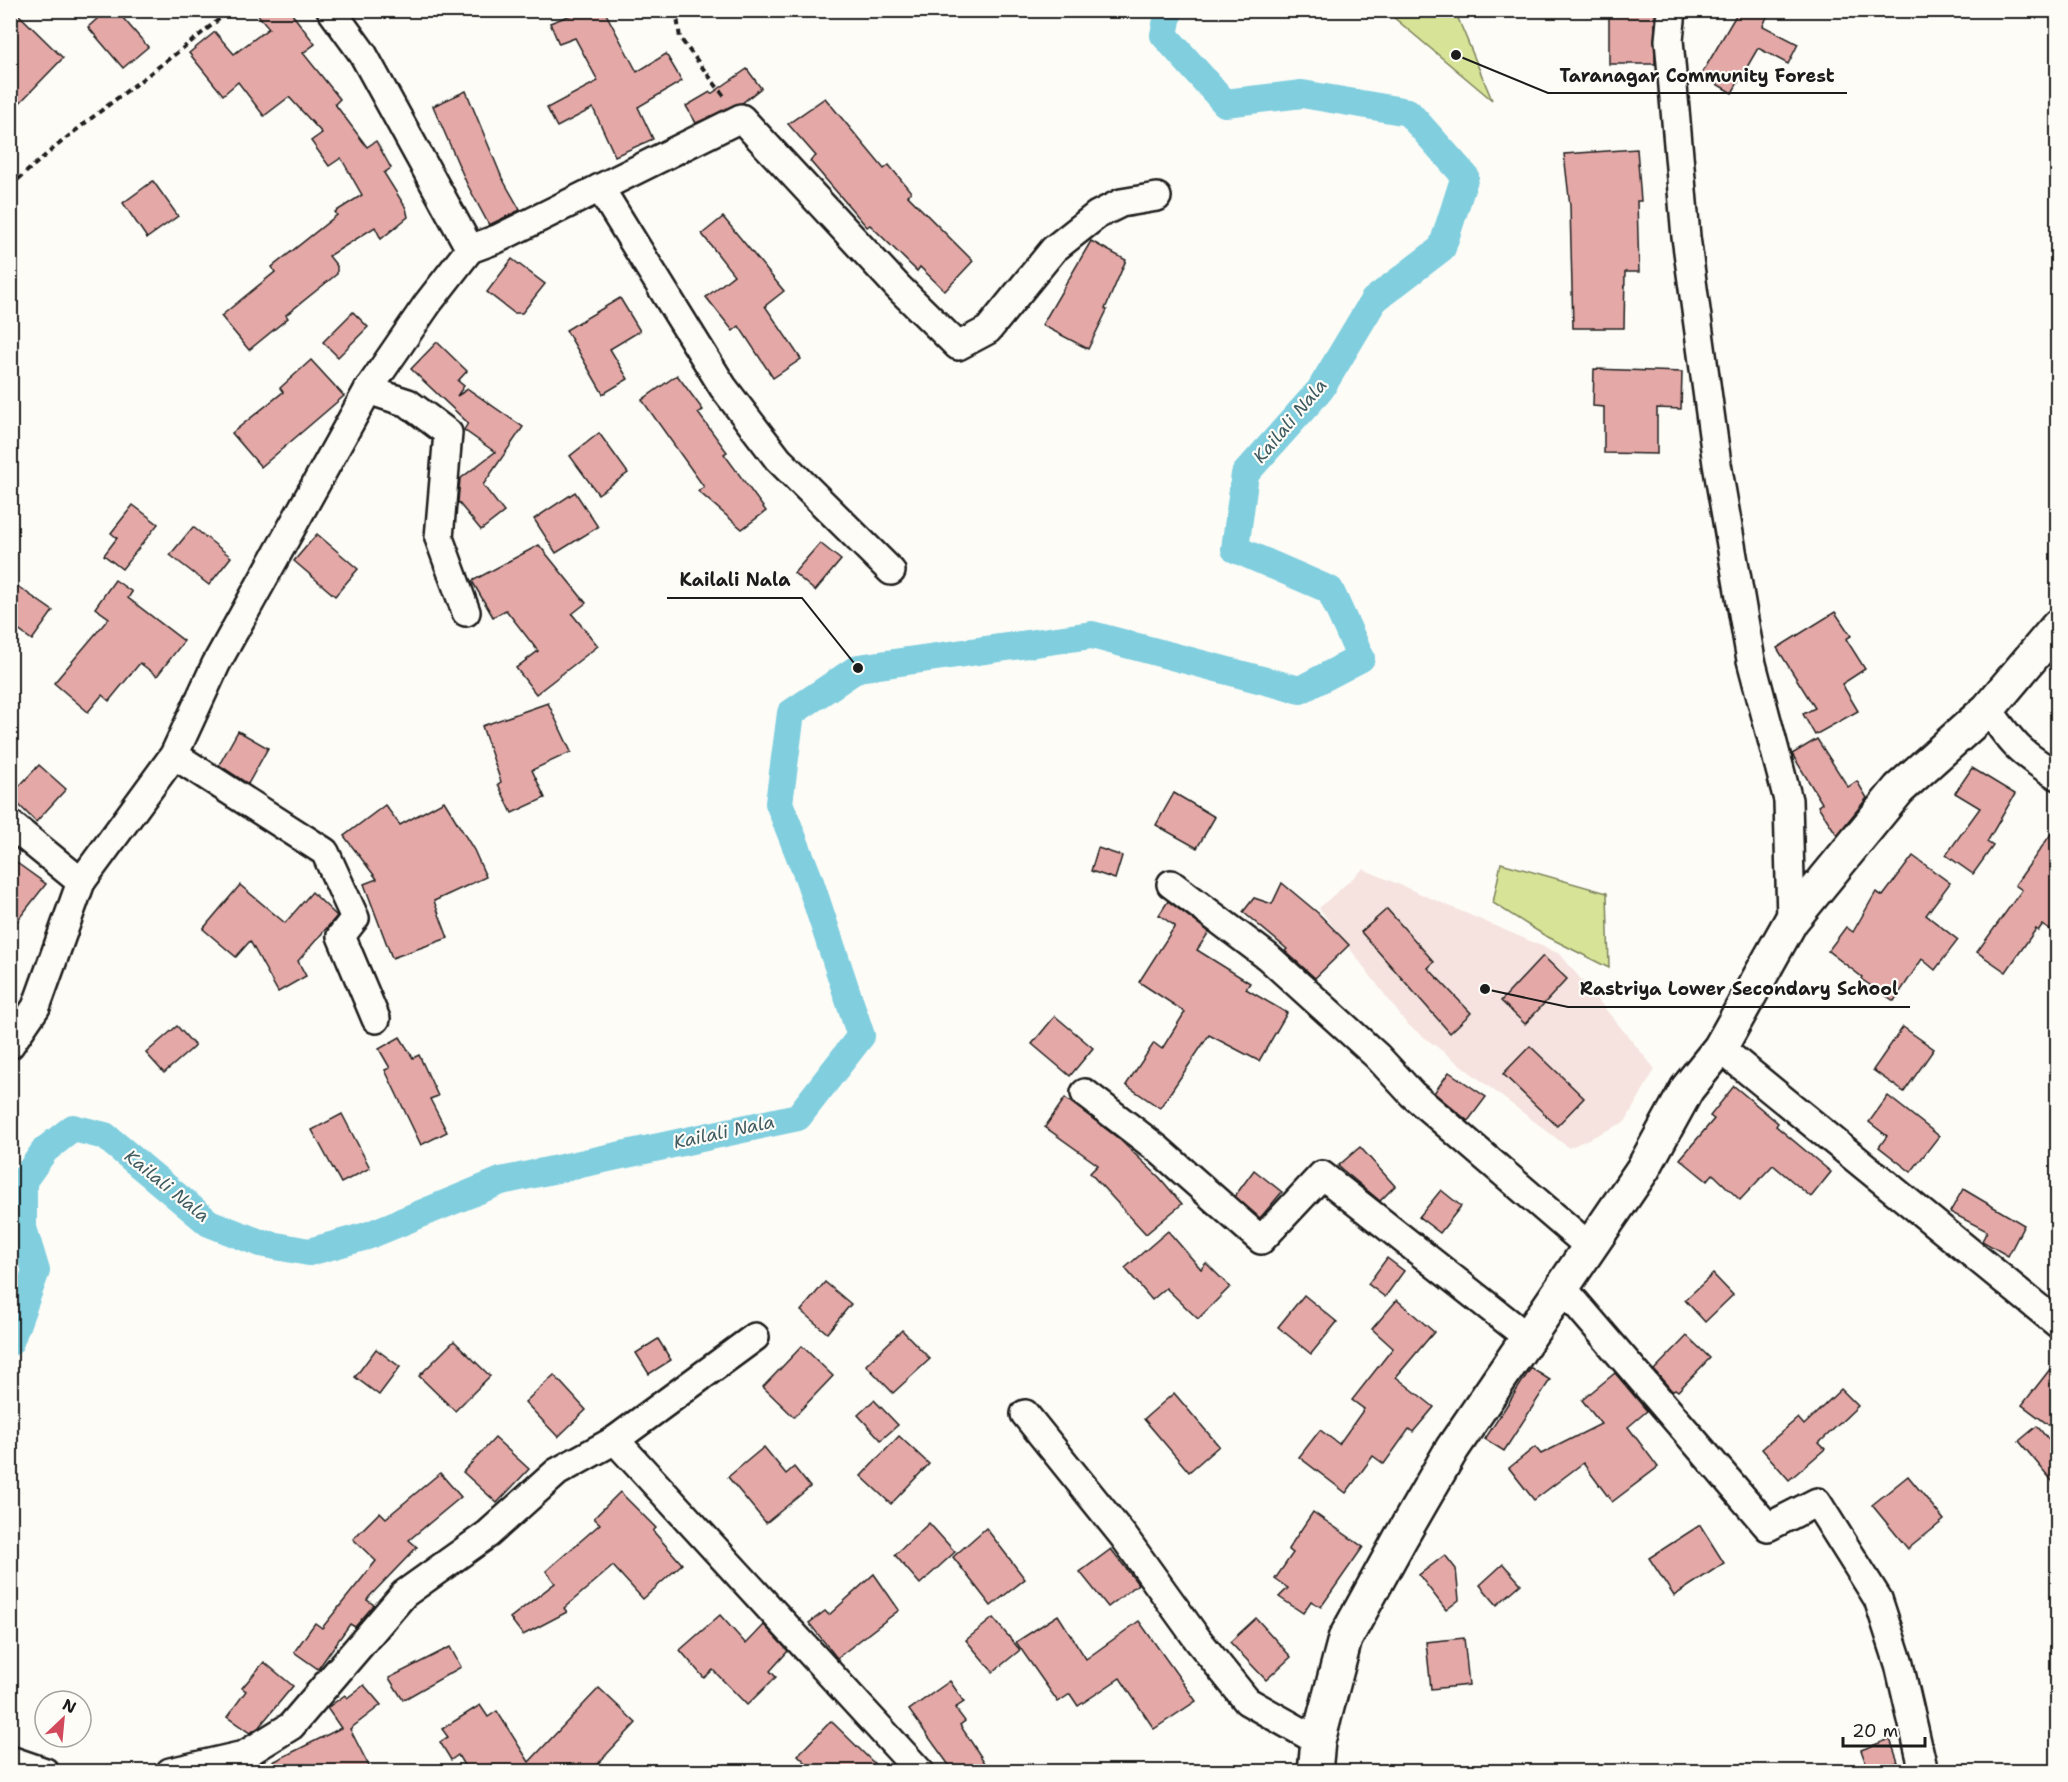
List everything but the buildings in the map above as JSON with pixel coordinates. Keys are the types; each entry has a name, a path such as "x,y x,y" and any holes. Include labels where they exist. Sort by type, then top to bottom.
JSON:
{"street":[{"path":"331,10 363,54 470,249"},
{"path":"1672,10 1669,40 1686,237 1717,464 1751,660 1788,800 1791,921"},
{"path":"10,1045 36,1007 81,882 174,755 216,664 368,390 428,303 470,249 497,239 741,118 898,286 958,346 988,330 1054,249 1097,215 1121,202 1157,197"},
{"path":"600,188 723,387 778,459 891,572"},
{"path":"368,390 408,403 448,433 438,538 466,612"},
{"path":"1025,1414 1124,1537 1198,1640 1247,1701 1316,1756 1345,1639 1452,1449 1643,1169 1687,1089 1720,1048 1791,921 1899,789 1988,709 2058,626"},
{"path":"1988,709 2012,744 2023,755 2058,776"},
{"path":"174,755 325,852 355,918 341,936 376,1019"},
{"path":"10,824 81,882"},
{"path":"1171,884 1268,957 1377,1056 1412,1094 1591,1248"},
{"path":"1720,1048 2058,1324"},
{"path":"1085,1093 1159,1150 1261,1240 1322,1175 1527,1337"},
{"path":"1562,1287 1768,1527 1817,1502 1878,1599 1899,1664 1924,1772"},
{"path":"170,1772 244,1755 291,1726 404,1594 488,1534 557,1472 615,1440 754,1337"},
{"path":"615,1440 920,1772"},
{"path":"10,1760 45,1772"}],"path":[{"path":"10,187 56,144 176,56 230,10"},
{"path":"676,10 680,38 741,118"}],"shaded area":[{"path":"1363,869 1560,954 1655,1069 1625,1122 1569,1148 1407,1024 1319,908"}],"green space":[{"path":"1386,11 1455,11 1492,100"},
{"path":"1501,863 1607,893 1609,968 1544,935 1493,903"}],"waterway":[{"name":"Kailali Nala","path":"10,1342 36,1271 23,1228 23,1181 45,1150 73,1128 105,1136 209,1223 260,1243 309,1252 367,1236 501,1181 798,1117 861,1036 809,879 779,803 791,713 858,668 1092,635 1300,690 1361,658 1330,590 1235,549 1245,474 1320,390 1374,300 1442,248 1465,176 1408,112 1302,94 1225,103 1164,35 1169,10"}],"place":[{"name":"Taranagar Community Forest","path":"1456,55"},
{"name":"Kailali Nala","path":"858,668"},
{"name":"Rastriya Lower Secondary School","path":"1485,989"}]}
